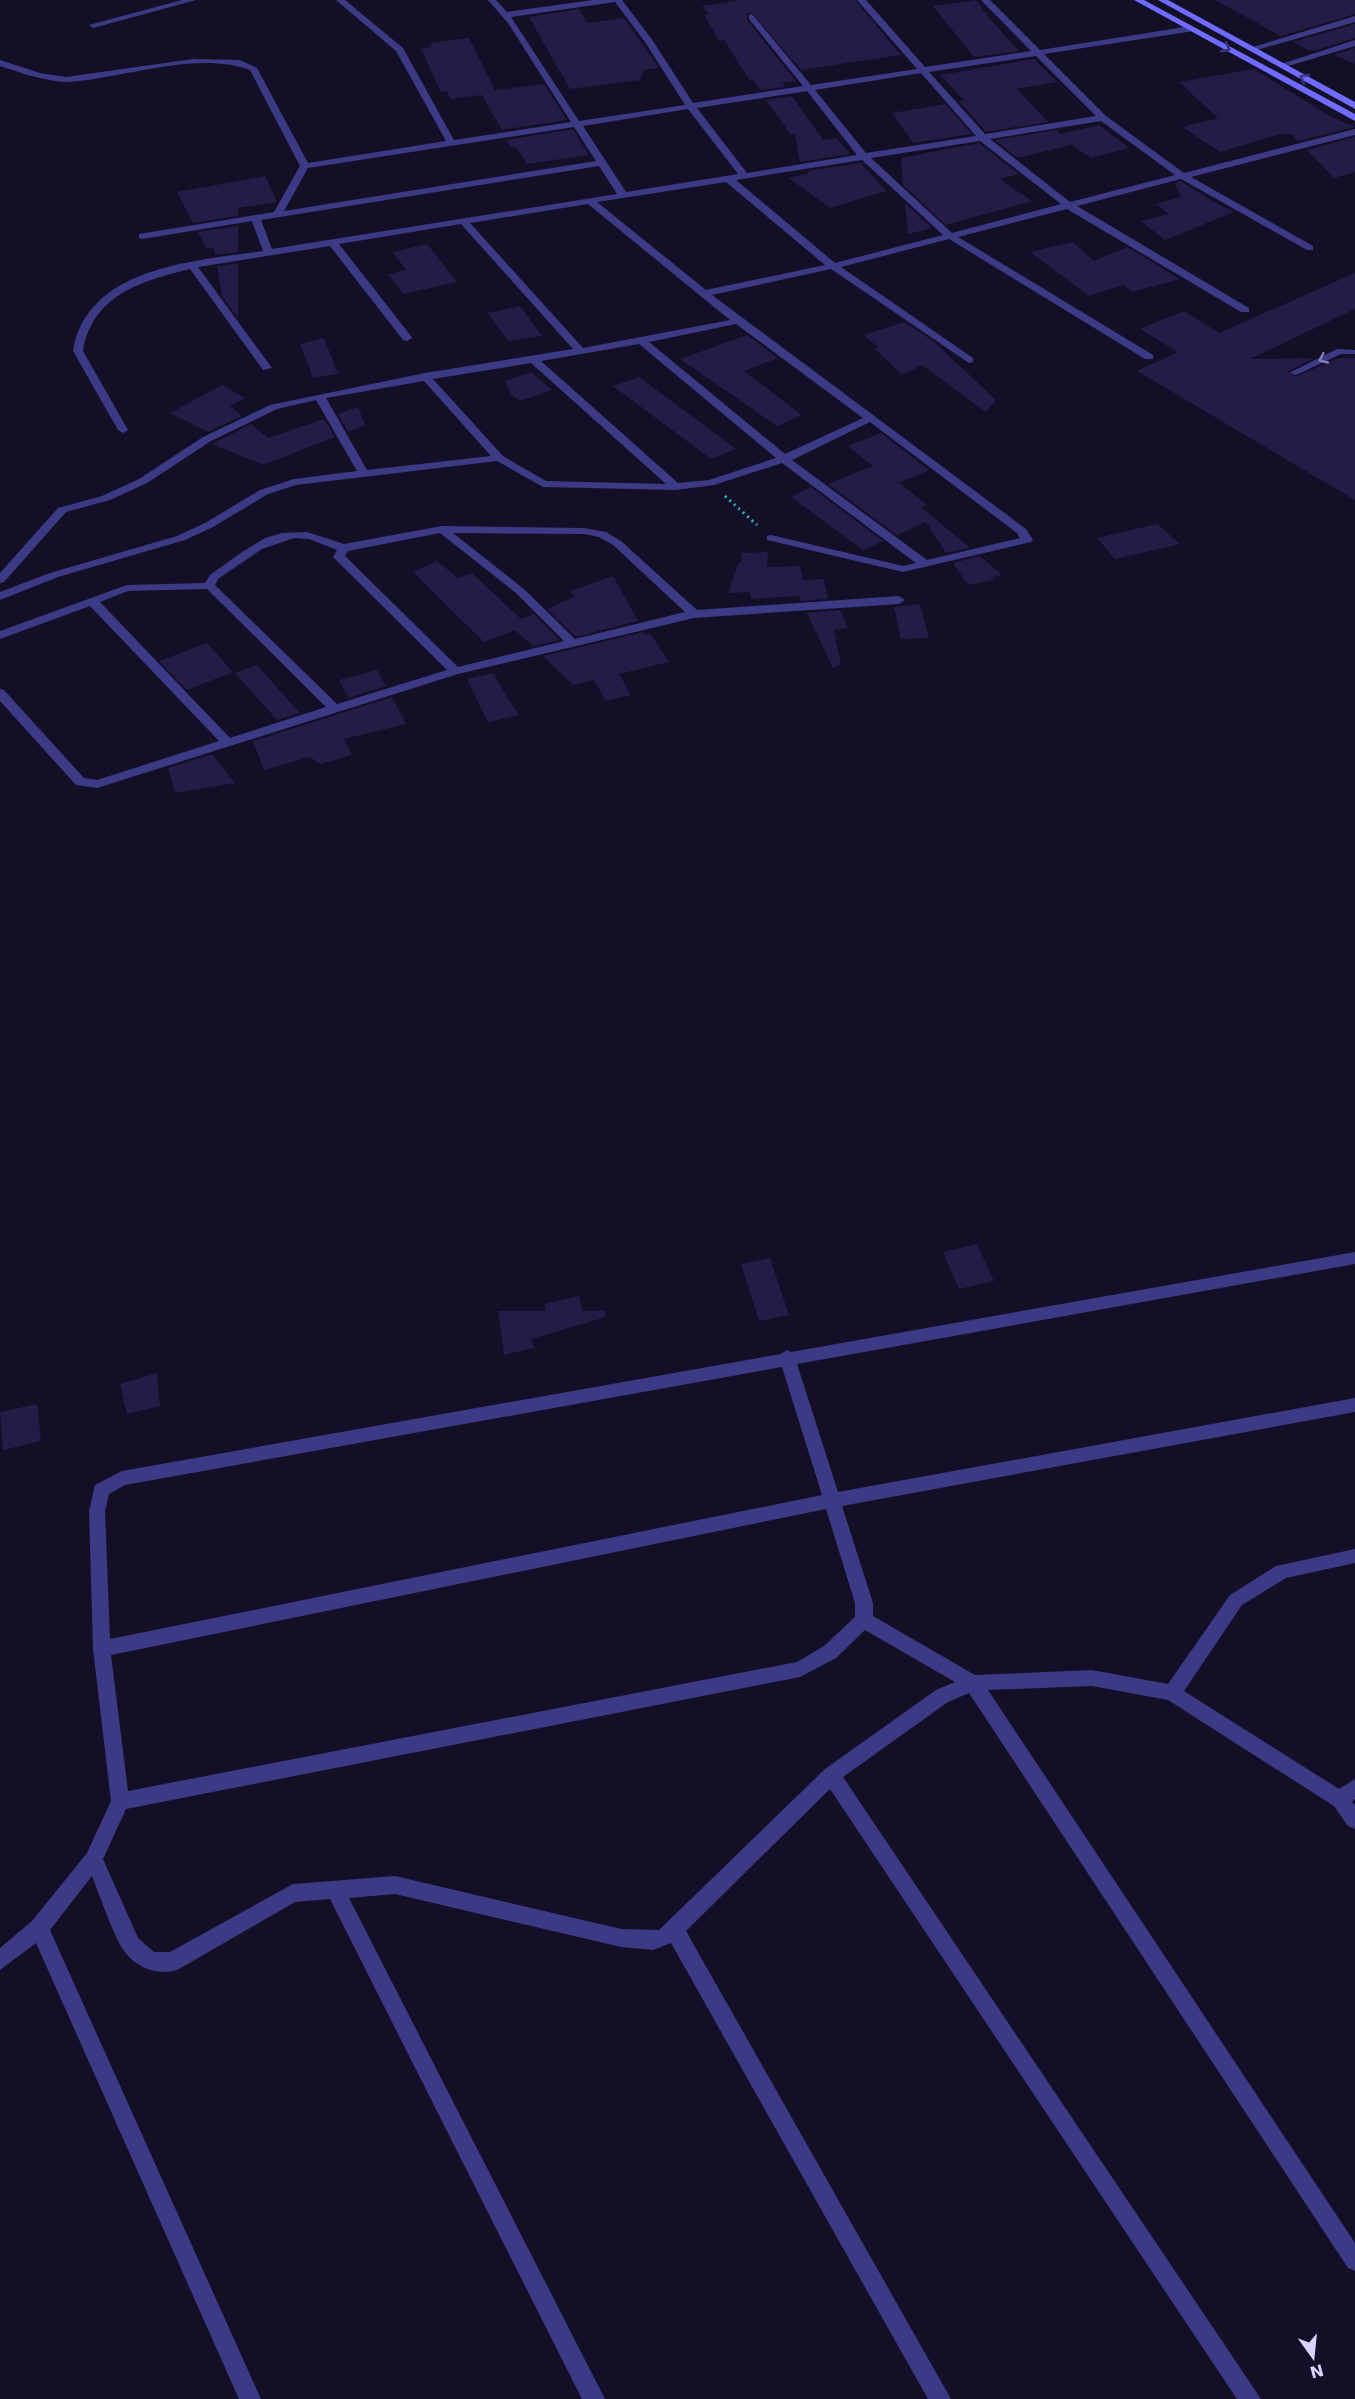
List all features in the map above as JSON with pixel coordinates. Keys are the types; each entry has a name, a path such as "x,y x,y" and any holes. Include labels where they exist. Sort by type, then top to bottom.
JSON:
{"street":[{"path":"93,24 192,0"},
{"path":"340,0 400,50 452,144"},
{"path":"492,0 505,15 579,124 601,164 624,197"},
{"path":"505,15 611,0"},
{"path":"618,0 649,41 691,107 745,177"},
{"path":"861,0 983,138 1068,205 1245,310"},
{"path":"985,0 1103,118 1182,176 1310,248"},
{"path":"1138,0 1355,118"},
{"path":"1162,0 1355,106"},
{"path":"752,17 864,157 950,236 1149,357"},
{"path":"1250,49 1355,19"},
{"path":"305,166 1191,29"},
{"path":"1282,65 1355,43"},
{"path":"0,63 45,77 75,80 215,60 244,63 253,68 305,166"},
{"path":"123,430 78,351 79,338 100,309 119,290 141,278 192,266 269,253 1103,118"},
{"path":"703,294 832,266 1355,132"},
{"path":"142,236 601,164"},
{"path":"277,215 305,166"},
{"path":"729,179 832,266 969,360"},
{"path":"591,202 703,294 871,418 1026,536 1027,540 903,569 771,538"},
{"path":"256,218 269,253"},
{"path":"464,222 580,352"},
{"path":"333,243 407,338"},
{"path":"192,266 267,368"},
{"path":"0,580 62,510 106,498 143,481 207,439 274,407 425,376 580,352 738,321"},
{"path":"641,341 784,459 926,565"},
{"path":"534,360 676,487"},
{"path":"425,376 499,458 543,484 562,486 676,487 710,483 784,459 871,418"},
{"path":"319,396 363,472"},
{"path":"0,597 54,576 181,538 209,525 264,492 294,482 363,472 499,458"},
{"path":"442,529 520,591 572,643"},
{"path":"209,585 214,577 274,538 286,535 308,535 343,548 442,529 584,531 602,534 616,543 694,614"},
{"path":"343,548 339,557 454,671"},
{"path":"0,635 127,588 209,585 334,708"},
{"path":"91,600 227,742"},
{"path":"0,693 80,782 97,784 454,671 694,614 899,600"},
{"path":"0,1960 39,1928 94,1859 120,1801 102,1649 97,1512 101,1490 122,1478 787,1357 1355,1258"},
{"path":"787,1357 871,1624 973,1683 1355,2261"},
{"path":"102,1649 833,1500 1355,1405"},
{"path":"1172,1693 1236,1600 1282,1571 1355,1556"},
{"path":"120,1801 800,1669 871,1624"},
{"path":"94,1859 131,1945 150,1961 172,1962 293,1893 395,1885 621,1938 657,1942 675,1931 688,1913 831,1775 942,1696 973,1683 1092,1678 1172,1693 1340,1800 1355,1820"},
{"path":"831,1775 1250,2399"},
{"path":"1340,1800 1355,1788"},
{"path":"335,1890 594,2399"},
{"path":"39,1928 250,2399"},
{"path":"675,1931 940,2399"}],"lane":[{"path":"1293,373 1340,351 1355,352"}],"path":[{"path":"710,483 771,538"}],"building":[{"path":"741,0 855,0 901,55 801,70 751,12 747,14 747,20 796,81 783,83 785,87 760,90 753,80 750,81 724,40 719,41 704,15 709,14 702,6"},
{"path":"976,0 1019,51 974,57 933,6"},
{"path":"1215,0 1355,0 1355,14 1281,36"},
{"path":"579,9 587,23 624,18 659,68 644,70 640,80 570,89 529,17"},
{"path":"1355,24 1355,38 1320,49 1310,51 1293,42"},
{"path":"469,38 495,90 544,84 567,120 502,130 482,95 450,99 447,91 441,92 421,49 432,47 430,43"},
{"path":"1355,48 1355,64 1334,55"},
{"path":"1034,59 1057,82 1017,89 1048,122 986,132 959,101 964,100 940,75"},
{"path":"1254,69 1330,116 1355,127 1298,141 1291,134 1280,134 1220,152 1182,127 1218,118 1179,82"},
{"path":"792,96 823,140 837,138 850,154 800,162 795,134 791,135 766,100"},
{"path":"945,104 972,134 913,143 892,113"},
{"path":"1099,125 1129,148 1091,158 1069,143 1071,145 1018,158 995,140 1057,130 1060,134"},
{"path":"573,129 589,155 527,164 516,147 511,147 507,140"},
{"path":"1355,137 1355,172 1334,178 1307,150"},
{"path":"979,143 1019,174 1000,179 1032,201 946,225 903,185 901,158"},
{"path":"861,163 886,191 830,208 789,178 809,173 807,171"},
{"path":"265,176 277,202 238,208 238,216 193,223 177,192"},
{"path":"1181,181 1234,212 1165,240 1141,221 1169,214 1156,204 1181,197 1175,183"},
{"path":"905,203 932,228 908,234"},
{"path":"238,226 238,252 215,255 214,248 206,248 198,232"},
{"path":"1073,242 1094,261 1127,247 1180,279 1132,292 1123,285 1089,296 1030,252"},
{"path":"427,244 457,282 403,294 388,274 406,270 393,252"},
{"path":"238,263 237,317 222,296 217,266"},
{"path":"1355,273 1355,309 1250,359 1314,358 1287,372 1295,377 1338,358 1355,358 1355,500 1137,371 1178,352 1140,329 1184,311 1219,333"},
{"path":"520,306 542,336 508,341 488,313"},
{"path":"904,322 933,341 996,400 986,412 922,365 902,375 875,349 879,348 864,335"},
{"path":"747,335 778,358 744,371 802,415 777,426 680,359"},
{"path":"324,338 338,374 313,378 300,344"},
{"path":"531,372 552,390 520,401 511,394 505,381"},
{"path":"639,377 736,449 711,459 613,386"},
{"path":"222,385 245,398 230,406 242,416 208,432 170,413"},
{"path":"358,407 365,425 348,432 338,414"},
{"path":"324,419 335,437 263,465 212,444 251,424 268,438"},
{"path":"881,433 929,470 899,483 927,505 921,507 970,548 946,553 926,522 897,535 828,484 873,466 848,446"},
{"path":"811,487 883,541 863,550 791,497"},
{"path":"1157,524 1180,544 1115,559 1097,538"},
{"path":"768,552 767,567 800,566 803,580 824,579 828,599 801,601 799,596 751,599 750,592 728,593 739,562 742,561 741,553"},
{"path":"980,556 1002,575 992,577 994,580 968,585 953,563"},
{"path":"437,561 458,578 472,573 521,619 534,614 560,640 533,646 515,630 484,642 413,572"},
{"path":"613,576 638,621 576,637 547,609 575,596 570,591"},
{"path":"920,604 929,638 901,639 894,607"},
{"path":"840,610 848,628 834,630 841,665 833,668 807,613"},
{"path":"644,632 645,635 650,633 669,662 619,674 631,695 606,701 594,680 573,685 543,656"},
{"path":"207,643 233,672 187,690 159,661"},
{"path":"257,665 300,713 277,720 235,673"},
{"path":"377,670 386,686 349,698 339,680"},
{"path":"493,673 519,715 488,722 467,679"},
{"path":"392,697 406,724 344,739 352,755 320,764 310,757 264,770 253,741"},
{"path":"212,754 235,783 175,793 168,768"},
{"path":"977,1244 994,1281 959,1289 943,1252"},
{"path":"770,1258 789,1315 759,1321 741,1264"},
{"path":"579,1296 582,1311 605,1311 606,1317 531,1339 534,1348 504,1355 498,1311 546,1311 544,1304"},
{"path":"157,1373 160,1406 127,1414 120,1384"},
{"path":"37,1404 41,1441 3,1450 0,1412"}]}
